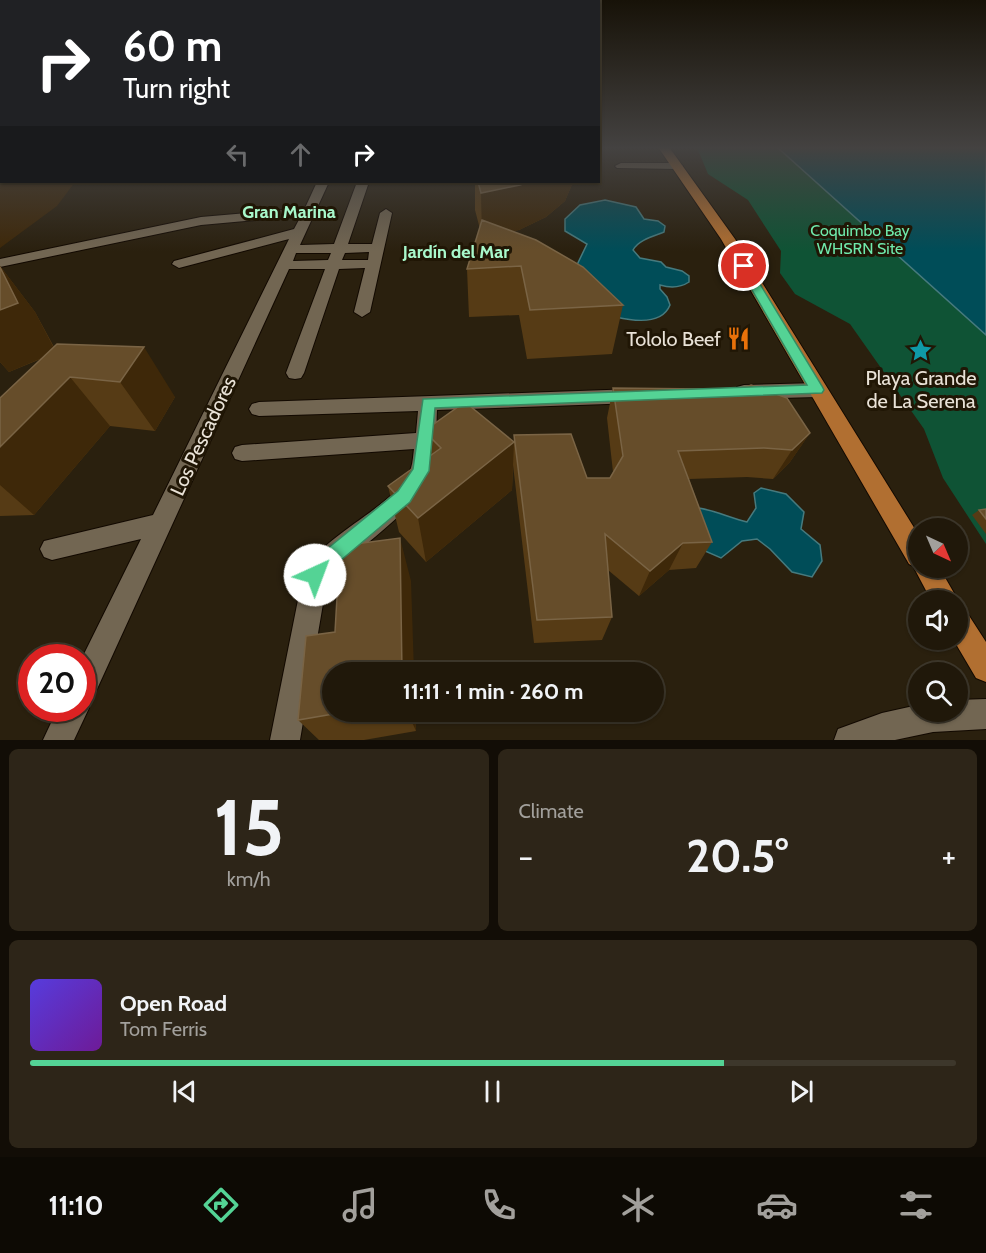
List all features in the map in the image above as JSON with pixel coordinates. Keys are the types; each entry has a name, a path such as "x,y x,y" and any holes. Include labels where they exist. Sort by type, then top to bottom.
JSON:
{"main road":[{"path":"688,182 728,239 908,540"},
{"path":"968,638 986,668"}],"street":[{"name":"Los Pescadores","path":"96,661 309,210 317,183"},
{"path":"296,373 363,183"},
{"path":"0,263 201,221 309,210"},
{"path":"362,312 386,213"},
{"path":"179,264 291,248 377,248"},
{"path":"291,248 333,265 373,264"},
{"path":"724,393 817,390"},
{"path":"259,409 655,395"},
{"path":"285,740 315,575 333,555 404,496 421,471 429,403"},
{"path":"242,453 425,440"},
{"path":"52,549 161,524"},
{"path":"849,740 898,723 932,717 986,714"},
{"path":"58,740 67,722"}],"green space":[{"name":"Coquimbo Bay WHSRN Site","path":"720,182 916,182 986,232 986,544 943,478 924,429 850,324 795,294 780,273 781,251 748,200"}],"water":[{"path":"815,182 986,182 986,335"},
{"path":"605,200 636,207 644,219 658,221 665,226 664,232 642,241 633,250 640,258 661,262 666,267 682,271 689,276 689,282 682,285 671,287 660,285 670,305 661,316 646,320 616,317 576,267 587,244 565,231 565,219 580,205"},
{"path":"761,488 786,494 804,512 801,529 820,545 822,561 812,577 792,572 757,539 742,541 721,558 698,548 685,520 699,508 747,522 756,508 754,493"}],"building":[{"path":"478,183 526,183 520,185 481,193"},
{"path":"482,220 536,240 583,267 623,305 530,310 521,266 467,269"},
{"path":"0,267 18,303 0,310"},
{"path":"57,344 144,347 120,382 70,377 0,447 0,398"},
{"path":"751,385 787,398 810,433 792,450 764,448 678,451 712,542 683,543 650,571 605,534 612,617 537,620 514,435 571,434 587,478 610,478 623,456 613,388 704,389 734,392"},
{"path":"465,402 514,442 418,518 388,486 441,448 424,431"},
{"path":"986,509 986,519 979,510"},
{"path":"400,538 402,662 322,662 322,716 298,720 306,636 335,632 340,546"}],"place":[{"name":"Tololo Beef","path":"739,339"},
{"name":"Playa Grande de La Serena","path":"921,351"}],"district":[{"name":"Gran Marina","path":"289,212"},
{"name":"Jardín del Mar","path":"456,252"}],"route":[{"path":"315,575 333,555 404,496 421,471 429,403 817,390 744,266"}]}
